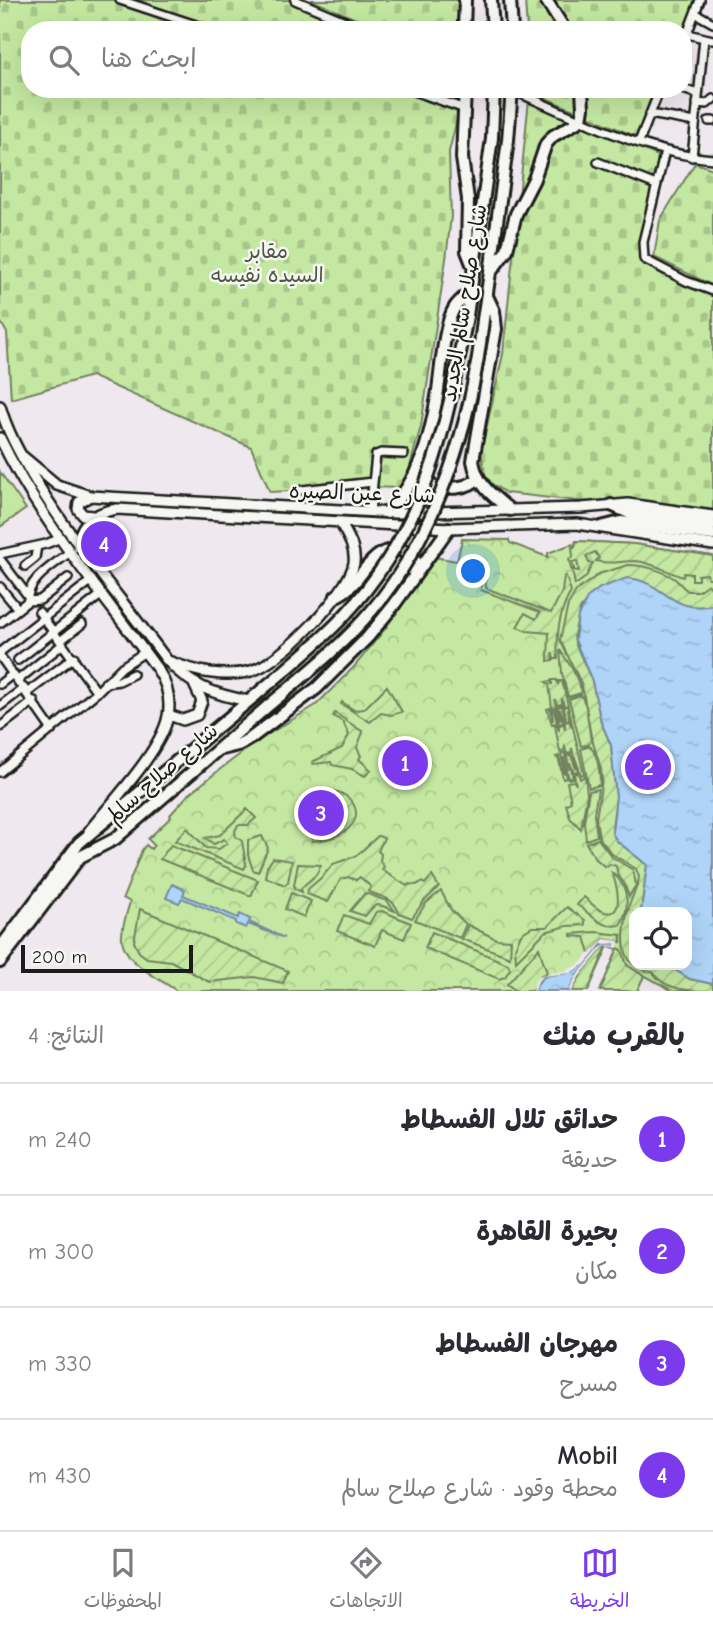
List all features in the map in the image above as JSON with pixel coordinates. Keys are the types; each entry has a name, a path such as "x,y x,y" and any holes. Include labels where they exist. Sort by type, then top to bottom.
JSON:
{"highway":[{"path":"465,21 466,0"},
{"path":"491,0 492,21"},
{"path":"510,0 511,21"},
{"path":"546,0 559,21"},
{"path":"465,98 461,150 468,199 466,245 474,269"},
{"name":"شارع صلاح سالم الجديد","path":"253,698 343,617 373,580 418,504 439,447 455,382 479,242 492,138 494,98"},
{"name":"شارع صلاح سالم الجديد","path":"268,706 321,662 386,593 411,552 439,495 458,444 472,391 508,140 510,98"},
{"path":"490,273 507,250 516,214 534,178 546,144 557,133 581,120 582,98"},
{"path":"387,513 414,479 434,412 450,319 457,304 470,292"},
{"path":"487,296 494,312 496,329 473,461 478,478 488,492 510,510"},
{"path":"414,479 428,485 464,487 473,484 478,478"},
{"path":"611,505 629,513 713,524"},
{"path":"601,527 621,522 713,535"},
{"path":"219,749 245,742 317,688 375,628 449,527"},
{"path":"336,596 348,589 372,559 381,553 410,552 416,562 414,577"},
{"name":"شارع صلاح سالم","path":"0,948 79,843 253,698"},
{"name":"شارع صلاح سالم","path":"0,962 80,857 115,839 268,706"}],"main road":[{"name":"شارع صلاح سالم","path":"0,406 21,455 92,580 165,681 169,702 169,715 156,743 79,843"},
{"name":"شارع صلاح سالم","path":"0,438 19,475 61,538 75,549 166,659 194,684 218,695 253,698"},
{"name":"شارع عين الصيره","path":"21,455 57,485 90,496 387,513 448,513 628,504 713,516"},
{"path":"90,496 81,500 78,509 83,515 93,516"},
{"name":"شارع عين الصيره","path":"93,516 117,509 449,527 554,524 601,527 713,545"},
{"path":"75,549 82,527 93,516"},
{"path":"166,659 183,667 211,673 236,674 271,662 289,647 336,596 347,580 354,561 352,546 340,523"},
{"path":"169,715 183,720 197,715 202,701 194,684"}],"street":[{"path":"120,0 184,21"},
{"path":"295,0 345,21"},
{"path":"691,21 700,0"},
{"path":"692,157 698,94 713,24 695,13"},
{"path":"692,92 698,94"},
{"path":"434,98 466,109"},
{"path":"531,98 581,120 665,151 713,159"},
{"path":"639,142 656,98"},
{"path":"698,103 707,104 713,99"},
{"path":"650,114 695,122"},
{"path":"665,151 643,242 644,259 685,281 713,290"},
{"path":"598,162 656,185"},
{"path":"370,512 377,454 404,454"},
{"path":"302,490 373,482"},
{"path":"0,554 61,538"},
{"path":"25,566 35,558 37,546"},
{"path":"2,619 18,609 28,598 33,582 75,549"},
{"path":"0,559 28,598 40,600 68,578"},
{"path":"52,730 1,658 41,615 92,580"},
{"path":"0,587 18,609"},
{"path":"18,660 102,594"},
{"path":"41,615 97,692"},
{"path":"0,684 16,677 62,643 82,624"},
{"path":"1,768 52,730 97,692 121,667 145,652"},
{"path":"0,706 74,657"},
{"path":"106,683 119,681 133,674"},
{"path":"0,727 34,701"}],"green space":[{"name":"مقابر السيده نفيسه","path":"0,0 289,0 341,21 21,21 21,98 461,98 449,152 451,216 446,259 421,426 404,488 367,487 270,492 251,447 91,376 11,399 7,333 0,321"},
{"path":"311,0 459,0 457,21 361,21"},
{"path":"525,0 696,0 687,21 526,21"},
{"path":"545,98 654,98 637,137"},
{"path":"529,99 658,156 643,260 713,294 713,516 506,493 492,484 485,474 481,452 503,354"},
{"path":"695,163 713,169 713,286 654,257 660,220"},
{"path":"0,472 26,509 0,527"},
{"path":"462,539 509,540 510,543 548,557 548,553 572,544 574,547 576,541 634,544 713,556 713,991 673,991 634,970 692,970 692,907 629,907 629,967 623,960 622,950 608,946 588,991 177,991 142,968 127,952 122,934 130,902 123,898 142,850 146,845 151,849 154,845 148,839 171,817 188,795 223,767 259,740 316,705 354,667 385,629 435,557 457,561"},
{"path":"576,541 634,544 713,556 713,578 708,578 707,574 698,575 698,580 692,580 692,574 684,573 683,577 635,561 596,561 599,558 595,552 586,556 589,563 593,563 586,577 575,585 572,570 579,571 577,561 572,562 574,569 571,569 569,559 573,557 572,547 575,547"},
{"path":"628,565 664,573 688,591 698,591 708,584 713,590 713,605 690,606 669,600 627,578 594,592 580,609 574,635 592,681 601,722 611,745 616,797 612,828 617,841 647,865 642,907 629,907 629,959 625,947 625,925 627,914 630,903 639,877 636,869 612,854 599,837 596,819 601,769 591,736 582,685 560,640 568,605 576,591 599,574"},
{"path":"566,576 571,592 559,624 558,659 554,659 552,652 553,660 548,661 549,633 517,627 525,613 536,619 540,612 481,590 481,580 486,579 486,588 551,613 562,592"},
{"path":"560,650 573,670 581,693 568,697"},
{"path":"552,680 557,680 558,685 559,681 562,681 568,705 564,706 562,698 562,704 557,705 555,699 556,707 552,708 549,684 546,682 551,681 552,685"},
{"path":"387,686 402,712 391,715 381,713 370,722 341,704 342,702 354,710 364,709"},
{"path":"581,695 586,706 591,741 588,745 581,746 569,699"},
{"path":"562,706 566,719 564,707 568,706 584,774 581,775 575,757 578,771 574,772 570,763 573,778 569,779 564,758 567,778 563,779 556,757 559,756 563,773 561,754 565,753 569,770 567,756 571,755 576,769 572,748 571,753 567,754 565,747 564,751 560,752 555,725 557,724 559,731 559,725 564,724 565,729 565,722 569,721 572,727 568,707 569,720 565,721 560,709 563,723 559,724 556,710 557,723 552,724 547,709 550,708 553,721 552,710 556,708 560,720 558,707"},
{"path":"335,713 363,732 357,748 361,756 359,759 371,770 365,776 352,769 332,765 331,762 312,762 342,748 349,735 343,722 333,716"},
{"path":"590,746 597,759 600,785 589,788 581,749"},
{"path":"578,773 580,779 585,776 587,794 581,829 570,818 566,804 571,802 567,782 574,781 576,785 574,774"},
{"path":"598,789 594,814 597,836 586,840 584,822 589,791"},
{"path":"333,791 345,796 354,805 354,822 337,836 312,841 304,798"},
{"path":"247,809 256,818 248,825 238,825 235,831 236,837 242,841 246,865 244,869 175,841 187,828 206,848 219,849 227,843 224,839 214,844 205,838 220,835"},
{"path":"262,836 268,848 258,872 253,870 248,855 248,840"},
{"path":"378,836 384,838 378,851 384,867 382,870 407,886 422,882 425,884 432,876 439,887 424,901 412,918 399,913 390,900 368,891 371,887 360,877 356,880 348,877 341,879 328,902 307,894 308,889 333,864 356,856"},
{"path":"598,839 612,857 633,870 636,885 629,897 616,866 610,864 605,867 595,858 586,843"},
{"path":"171,845 258,880 251,896 160,859"},
{"path":"273,858 292,861 285,885 265,877"},
{"path":"298,864 321,865 316,875 301,888 302,892 295,889 294,885"},
{"path":"612,873 622,884 627,905 620,925 613,926 602,923 577,905 584,897 602,911 615,911 618,900"},
{"path":"441,891 451,910 466,924 460,938 415,920 426,903"},
{"path":"291,893 311,901 304,917 285,909"},
{"path":"365,893 387,901 395,911 377,905 365,916 350,911"},
{"path":"567,907 585,920 585,925 567,926 545,932 516,961 515,948 521,934 532,927 547,927"},
{"path":"140,909 288,971 283,983 254,977 209,982 171,961 147,958 139,952 134,942"},
{"path":"382,911 411,923 404,939 382,930 375,946 337,931 344,915 369,924 376,912"},
{"path":"468,925 496,939 511,940 510,957 462,939"},
{"path":"432,932 508,964 510,969 505,977 499,979 425,948"},
{"path":"596,932 621,935 621,942 604,939 590,954 585,937 571,936"},
{"path":"607,946 588,991 572,991 582,973"},
{"path":"539,948 547,973 541,975 533,991 516,991 507,984"},
{"path":"618,948 622,950 629,970 635,970 644,976 637,991 600,991"},
{"path":"641,970 675,970 690,979 713,984 713,991 688,990 664,983 653,972"}],"water":[{"path":"627,578 651,585 677,602 699,607 713,605 713,984 690,979 675,970 692,970 692,907 642,907 647,865 617,841 612,833 616,797 611,745 601,722 592,681 575,640 578,616 588,597 600,588"},
{"path":"172,884 185,890 183,895 238,918 240,914 250,919 249,922 284,938 248,924 246,928 182,898 179,903 166,898"},
{"path":"606,942 616,943 615,946 601,947 575,978 569,991 535,991 542,978 577,969"}],"pier":[{"path":"604,939 619,941 618,948 603,948 579,977 572,991 569,991 575,978 600,948 607,945 615,946 615,943 601,944 585,964 570,973 543,976 533,991 535,981 541,975 564,971 578,965"}],"place":[{"name":"Mobil","path":"104,544"},
{"name":"حدائق تلال الفسطاط","path":"405,763"},
{"name":"بحيرة القاهرة","path":"648,767"},
{"name":"مهرجان الفسطاط","path":"321,813"}]}
